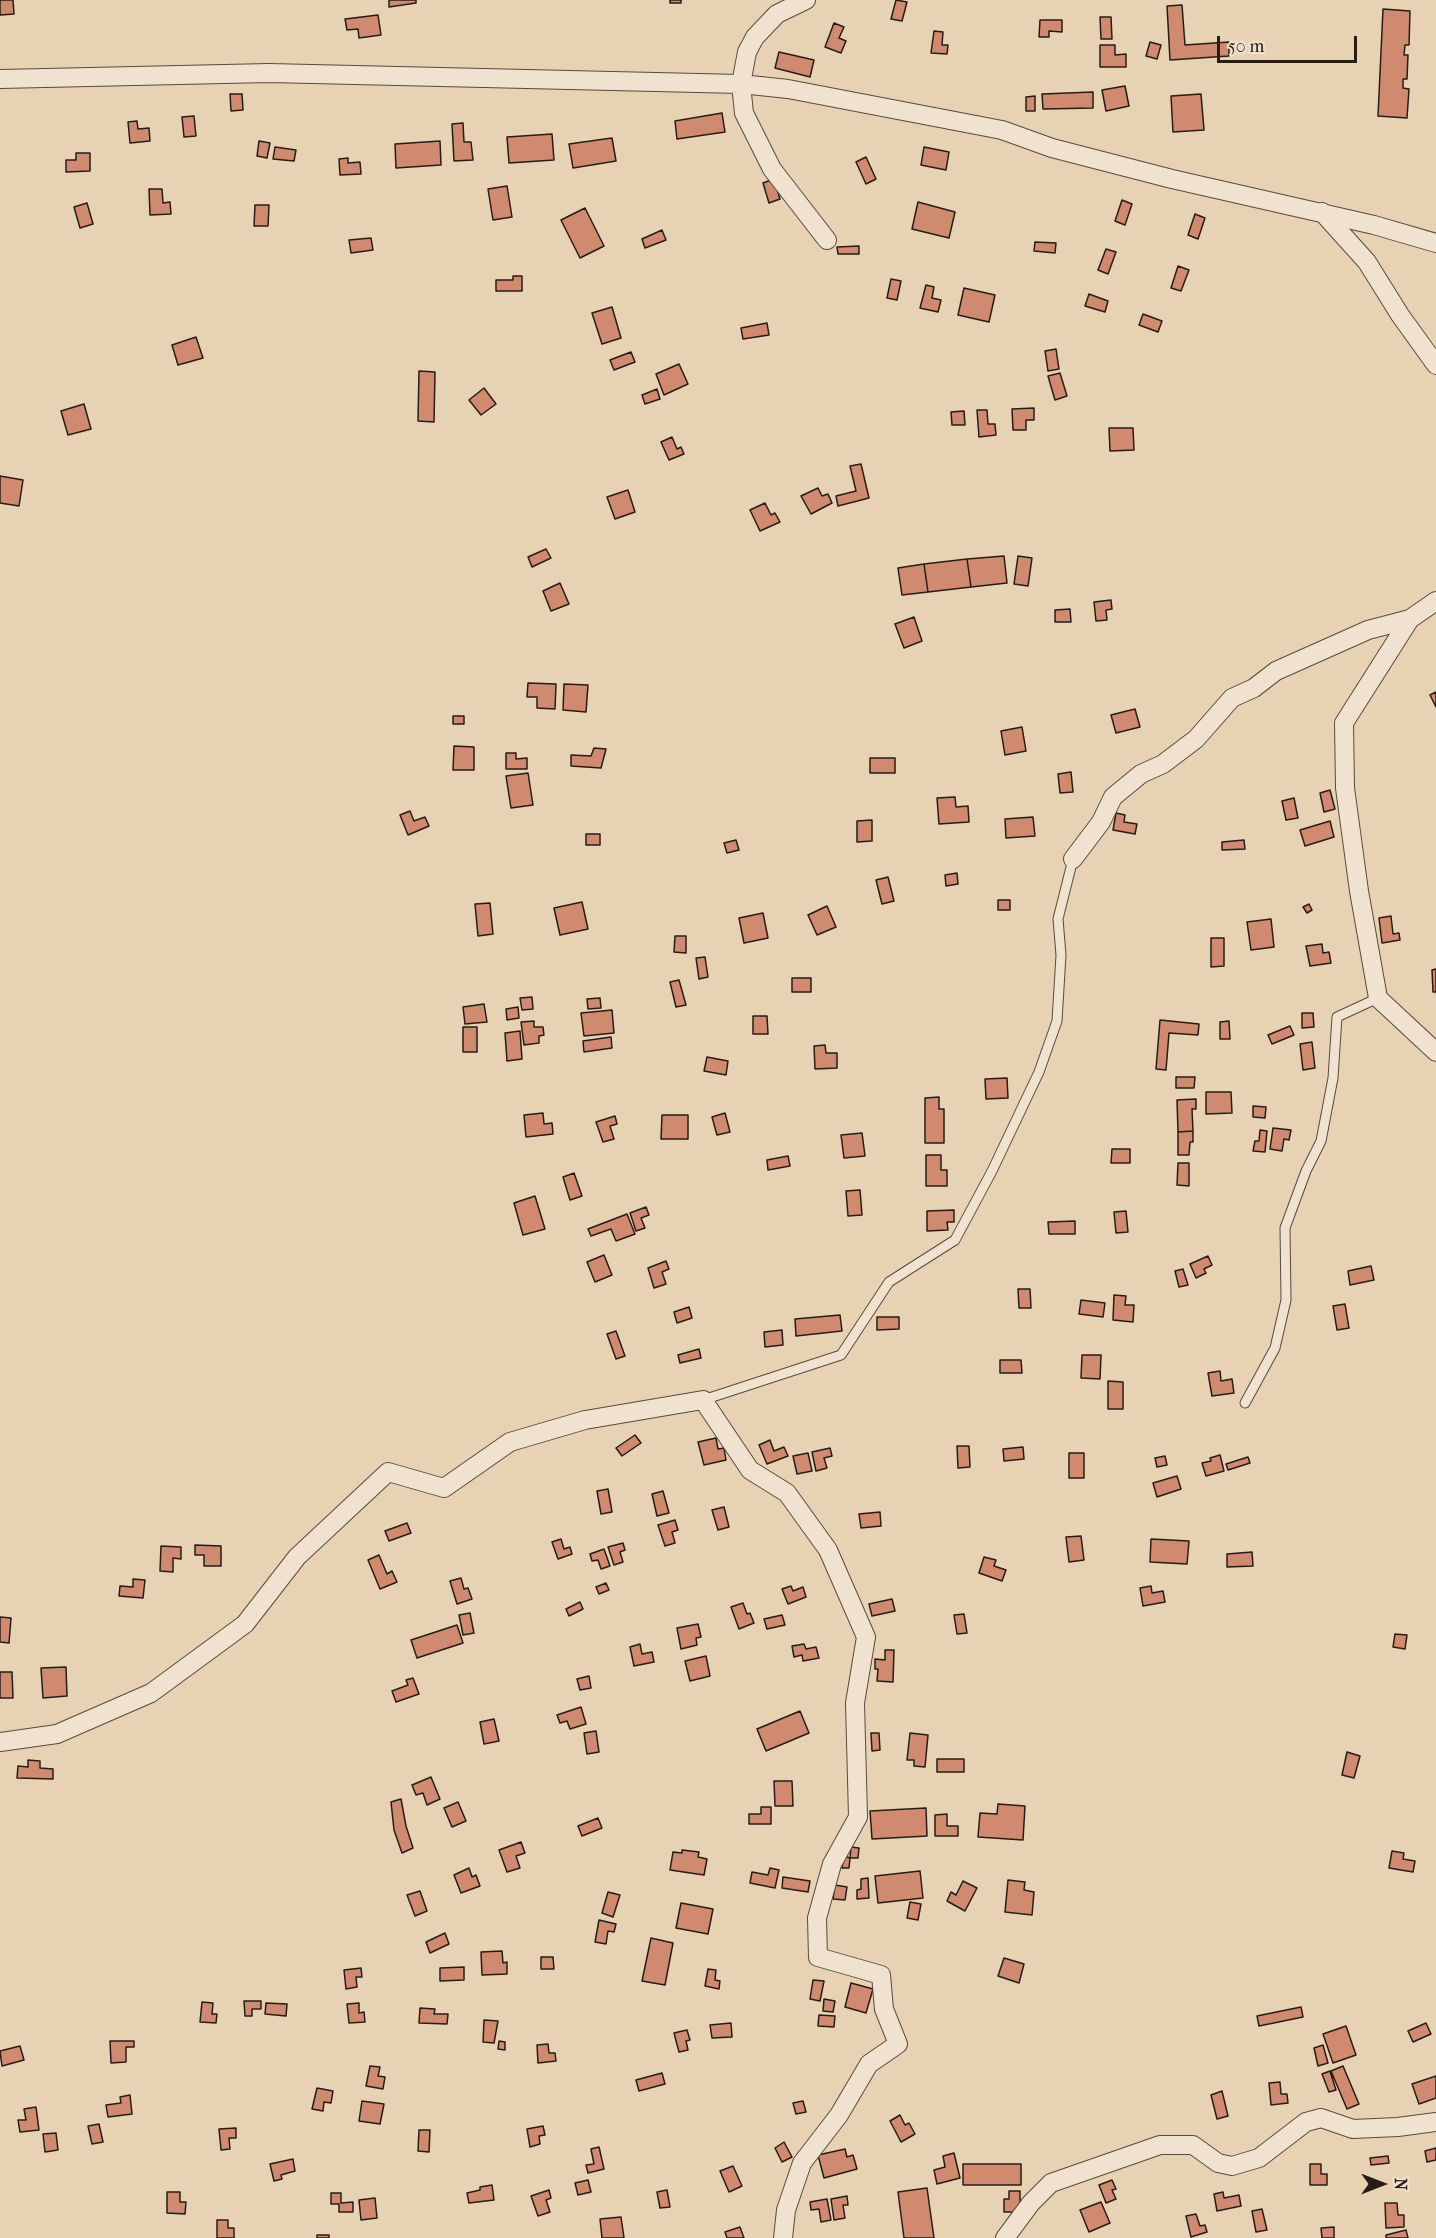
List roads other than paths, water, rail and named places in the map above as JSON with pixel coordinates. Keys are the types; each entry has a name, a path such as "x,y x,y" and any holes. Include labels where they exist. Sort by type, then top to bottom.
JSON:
{"street":[{"path":"806,0 777,14 755,37 747,52 741,84 744,113 772,169 827,240"},
{"path":"0,79 269,73 741,84 788,89 1002,130 1052,148 1150,174 1322,212 1436,243"},
{"path":"1322,212 1367,262 1400,315 1436,365"},
{"path":"1073,859 1101,822 1113,797 1141,774 1162,764 1196,739 1232,699 1254,688 1276,671 1368,630 1410,619 1436,601"},
{"path":"1410,619 1344,723 1345,789 1359,891 1378,998 1436,1052"},
{"path":"0,1742 57,1734 151,1693 245,1624 297,1557 388,1472 444,1488 510,1442 585,1420 703,1400 750,1470 787,1493 828,1550 866,1637 855,1703 858,1817 832,1864 817,1918 818,1957 882,1975 884,2009 898,2044 869,2064 839,2115 802,2163 786,2210 783,2238"},
{"path":"1005,2238 1031,2203 1051,2183 1160,2145 1193,2145 1218,2163 1232,2166 1259,2158 1306,2122 1321,2118 1353,2129 1375,2129 1436,2122"}],"lane":[{"path":"703,1400 840,1355 889,1282 955,1240 992,1172 1039,1072 1058,1021 1060,954 1058,919 1073,859"},
{"path":"1245,1403 1275,1348 1286,1300 1285,1228 1306,1171 1321,1141 1333,1078 1337,1017 1378,998"}]}
